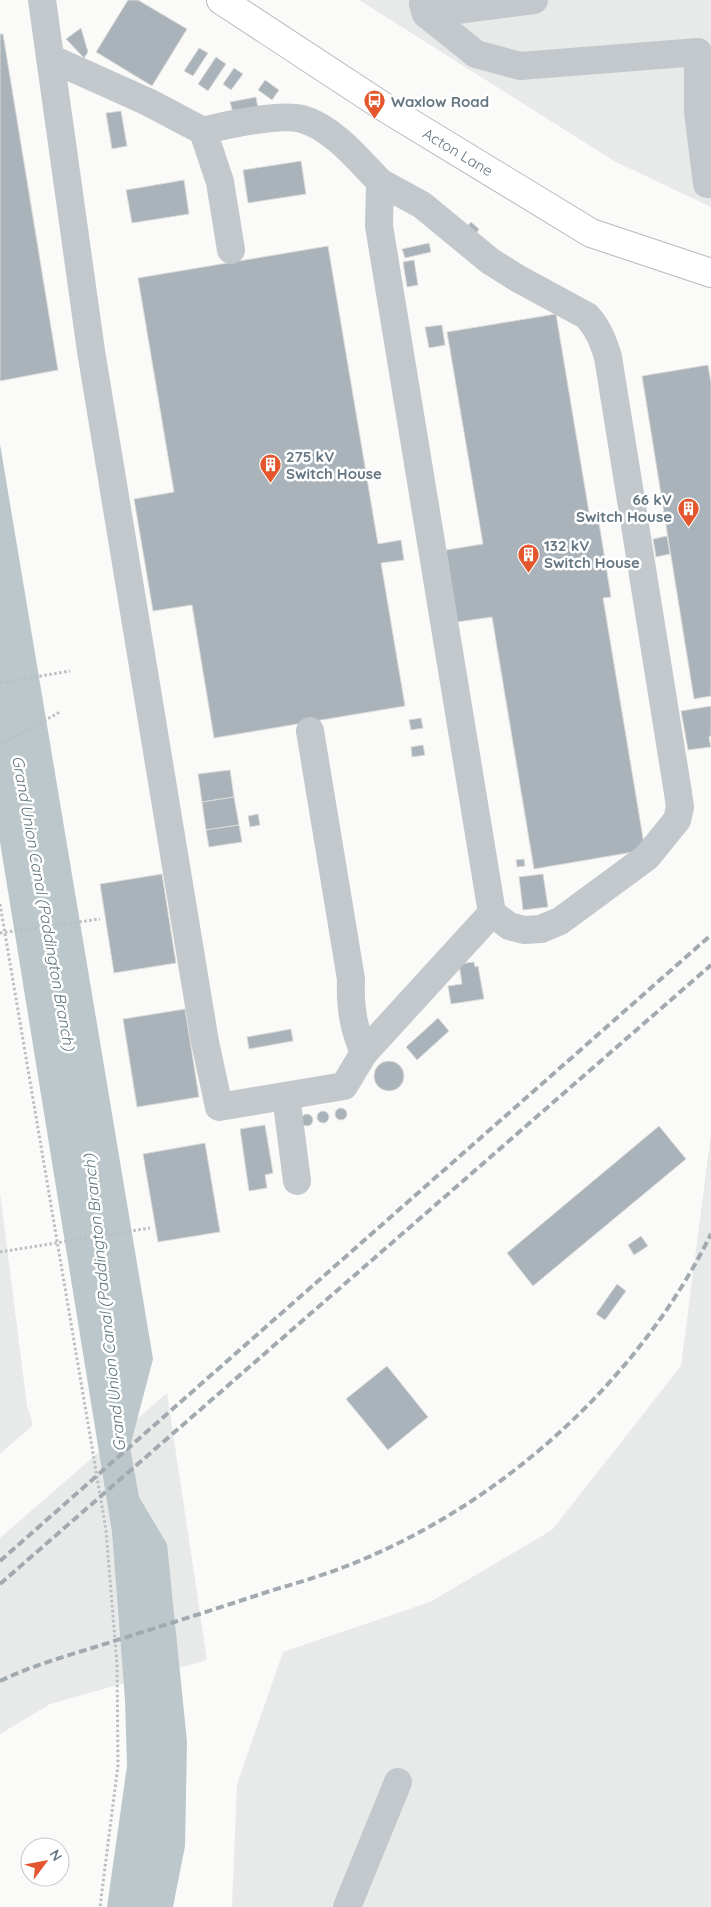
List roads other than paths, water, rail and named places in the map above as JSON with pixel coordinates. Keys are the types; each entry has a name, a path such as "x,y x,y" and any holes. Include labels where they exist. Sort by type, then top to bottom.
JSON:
{"main road":[{"name":"Acton Lane","path":"221,0 384,107 591,233 711,273"}],"lane":[{"path":"42,0 92,360 205,1042 219,1108 344,1086 364,1053 492,913"},
{"path":"424,7 534,0"},
{"path":"424,7 476,54 520,66 698,52 698,112 707,184"},
{"path":"50,58 148,102 203,131 222,126 286,117 302,119 315,124 343,144 380,182 422,205 490,261 516,278 587,316 595,325 603,340 608,357 680,807 677,820 647,857 560,921 541,928 524,930 509,926 492,913 379,226 380,182"},
{"path":"203,131 220,182 231,250"},
{"path":"310,731 351,980 350,1004 356,1033 364,1053"},
{"path":"286,1096 297,1181"},
{"path":"347,1907 398,1782"}],"water":[{"name":"Grand Union Canal (Paddington Branch)","path":"0,444 153,1359 130,1447 139,1497 167,1544 187,1742 185,1846 173,1907 107,1907 127,1766 125,1700 112,1532 0,842"}],"railway":[{"path":"0,1561 711,935"},
{"path":"0,1584 711,965"},
{"path":"0,1681 27,1669 344,1567 401,1542 456,1511 509,1475 558,1434 603,1389 645,1340 681,1288 711,1234"}],"place":[{"name":"Waxlow Road","path":"375,120"},
{"name":"275 kV Switch House","path":"270,484"},
{"name":"66 kV Switch House","path":"688,527"},
{"name":"132 kV Switch House","path":"528,573"}]}
